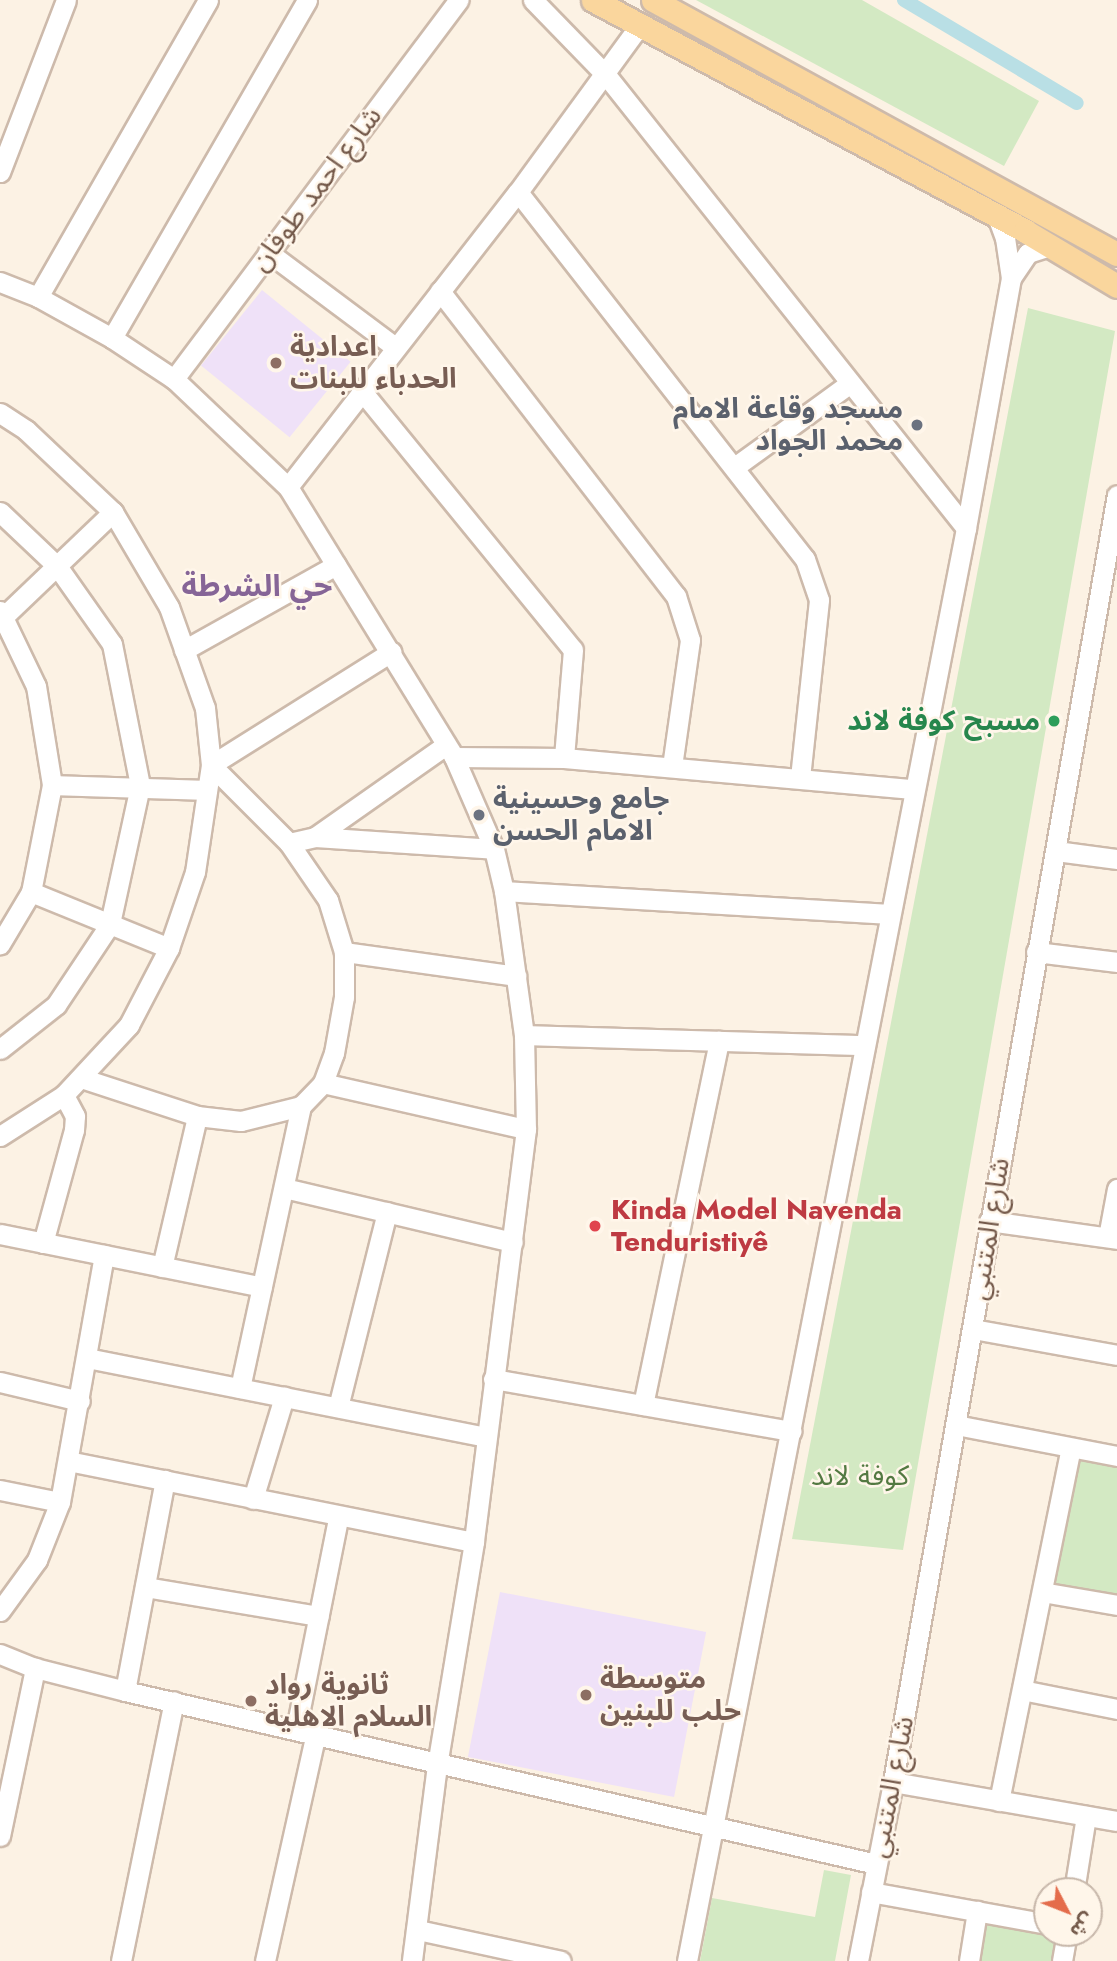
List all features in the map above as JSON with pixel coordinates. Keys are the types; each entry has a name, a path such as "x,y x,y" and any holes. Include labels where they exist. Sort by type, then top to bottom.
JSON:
{"main road":[{"path":"593,0 997,216 1115,287"},
{"path":"653,0 1117,254"}],"street":[{"path":"0,172 66,0"},
{"path":"38,297 208,0"},
{"path":"112,338 307,0"},
{"name":"شارع احمد طوفان","path":"174,379 459,0"},
{"path":"533,0 606,75 966,528"},
{"path":"288,487 361,390 519,192 640,25"},
{"path":"519,192 736,466 805,559 819,600 800,778"},
{"path":"687,1961 792,1430 913,789 966,528 1011,278 1006,238 997,216"},
{"path":"1011,278 1028,253 1050,246"},
{"path":"268,252 396,347"},
{"path":"0,282 38,297 112,338 174,379 288,487 450,751 494,849 504,891 524,1035 526,1129 474,1542 437,1765 412,1961"},
{"path":"440,291 676,596 690,639 672,766"},
{"path":"736,466 849,384"},
{"path":"361,390 573,650 564,758"},
{"path":"0,413 26,430 113,512 169,607 205,708 211,765 195,872 169,948 129,1025 64,1095 0,1136"},
{"name":"شارع المتنبي","path":"858,1961 893,1782 1117,495"},
{"path":"0,512 57,566 112,644 140,786 110,924 56,1005 0,1049"},
{"path":"0,944 31,891 52,785 36,686 2,615 113,512"},
{"path":"184,650 336,565"},
{"path":"211,765 391,652"},
{"path":"315,837 450,751 672,766 913,789"},
{"path":"211,765 289,843 328,900 344,952 344,997 334,1053 323,1083 302,1106 240,1388"},
{"path":"52,785 207,790"},
{"path":"289,843 315,837 494,849"},
{"path":"1056,851 1117,859"},
{"path":"31,891 169,948"},
{"path":"504,891 889,914"},
{"path":"344,952 516,976"},
{"path":"1037,952 1117,962"},
{"path":"524,1035 865,1045"},
{"path":"643,1405 719,1041"},
{"path":"80,1078 197,1116 241,1121 302,1106"},
{"path":"323,1083 526,1129"},
{"path":"43,1243 74,1130 75,1116 64,1095"},
{"path":"162,1267 197,1116"},
{"path":"284,1188 513,1242"},
{"path":"989,1221 1112,1238 1117,1189"},
{"path":"338,1408 387,1212"},
{"path":"0,1234 262,1287"},
{"path":"0,1611 37,1560 60,1502 104,1255"},
{"path":"973,1329 1117,1355"},
{"path":"86,1358 486,1437"},
{"path":"493,1379 792,1430"},
{"path":"0,1382 80,1401"},
{"path":"253,1499 284,1397"},
{"path":"956,1425 1117,1456"},
{"path":"999,1801 1071,1448"},
{"path":"68,1461 338,1518 474,1542"},
{"path":"125,1691 165,1480"},
{"path":"0,1490 60,1502"},
{"path":"265,1961 306,1731 319,1616 338,1518"},
{"path":"145,1587 319,1616"},
{"path":"1042,1592 1117,1605"},
{"path":"0,1654 35,1668 125,1691 876,1864"},
{"path":"0,1836 35,1668"},
{"path":"1022,1690 1117,1709"},
{"path":"121,1961 174,1701"},
{"path":"893,1782 1117,1821"},
{"path":"1075,1877 1086,1816"},
{"path":"870,1892 1033,1921"},
{"path":"969,1961 977,1911"},
{"path":"418,1930 548,1960"}],"shaded area":[{"name":"اعدادية الحدباء للبنات","path":"262,290 351,362 290,437 201,365"},
{"name":"متوسطة حلب للبنين","path":"500,1592 706,1632 674,1797 468,1757"}],"green space":[{"path":"696,0 862,0 1039,101 1004,166"},
{"name":"كوفة لاند","path":"1028,308 1115,331 903,1550 792,1539"},
{"path":"1077,1457 1117,1465 1117,1596 1053,1584"},
{"path":"824,1870 851,1875 835,1961 700,1961 712,1898 815,1917"},
{"path":"986,1922 1033,1930 1033,1947 1056,1947 1053,1961 978,1961"}],"waterway":[{"path":"904,0 1077,103"}],"place":[{"name":"اعدادية الحدباء للبنات","path":"276,363"},
{"name":"مسجد وقاعة الامام محمد الجواد","path":"917,425"},
{"name":"مسبح كوفة لاند","path":"1054,721"},
{"name":"جامع وحسينية الامام الحسن","path":"479,815"},
{"name":"Kinda Model Navenda Tenduristiyê","path":"595,1226"},
{"name":"متوسطة حلب للبنين","path":"586,1695"},
{"name":"ثانوية رواد السلام الاهلية","path":"251,1701"}],"district":[{"name":"حي الشرطة","path":"257,586"}]}
